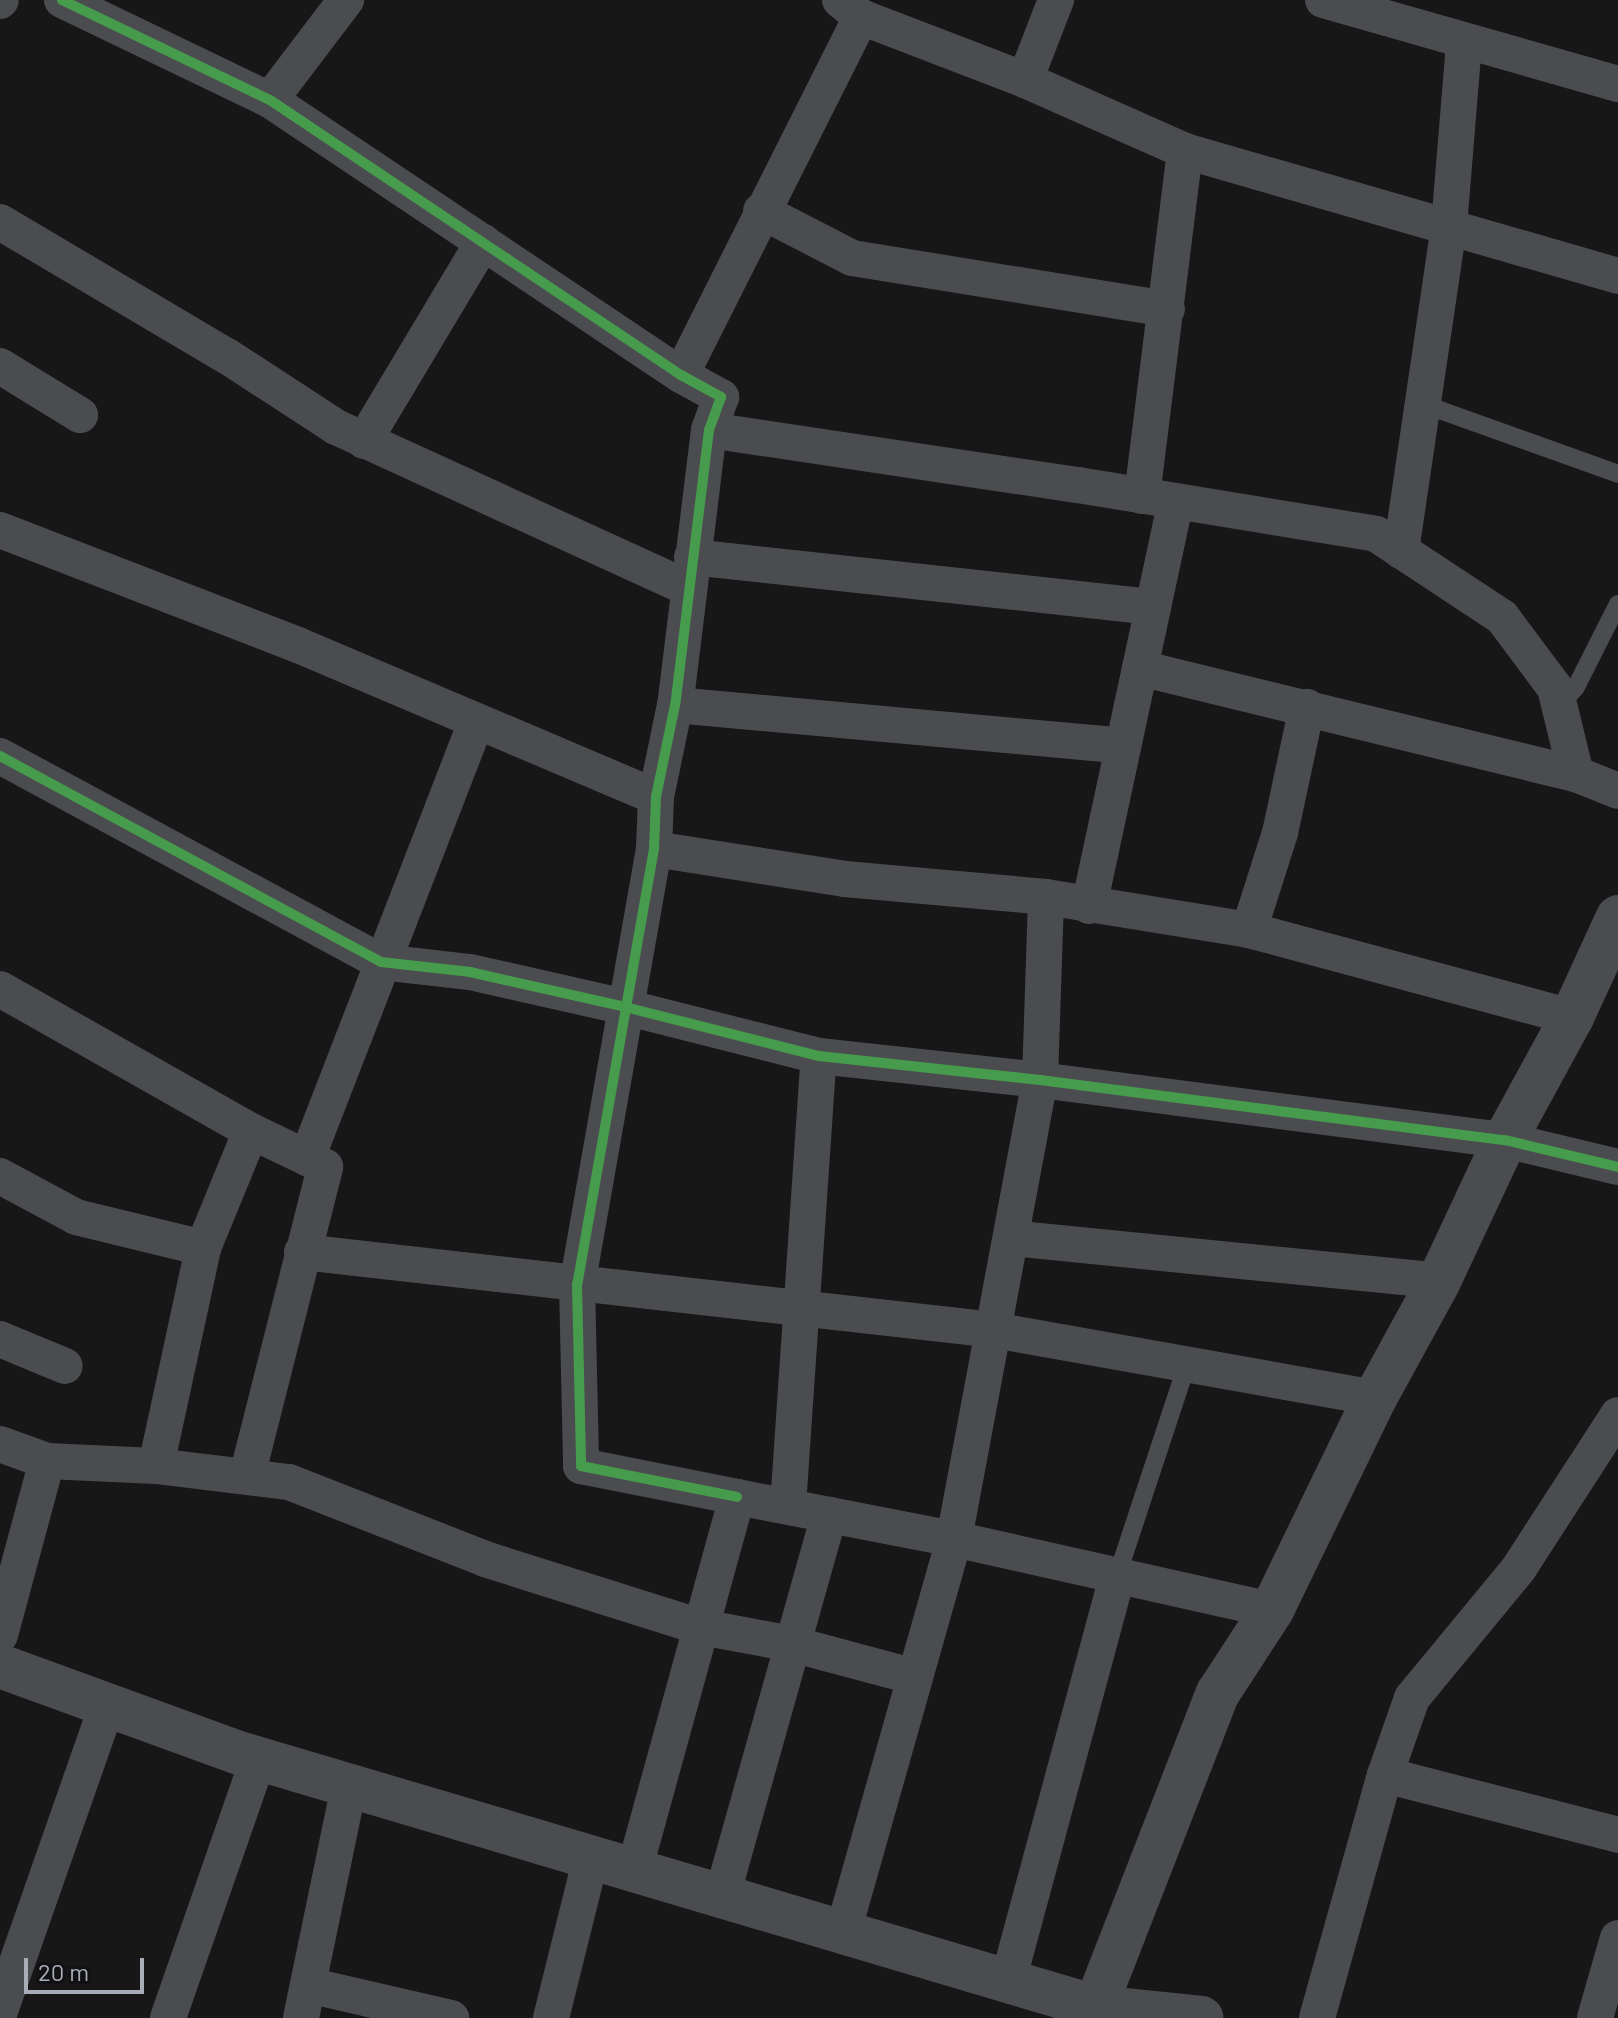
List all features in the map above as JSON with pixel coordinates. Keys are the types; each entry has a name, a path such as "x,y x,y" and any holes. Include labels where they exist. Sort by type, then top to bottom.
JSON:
{"street":[{"path":"62,0 270,100 681,375 721,397 709,430 675,705 656,797 654,849 577,1284 581,1466 954,1539 1272,1610"},
{"path":"270,100 346,0"},
{"path":"1025,80 1056,0"},
{"path":"1323,0 1464,43 1618,84"},
{"path":"681,375 761,211 868,10 1185,151 1618,276"},
{"path":"1401,551 1449,226 1464,43"},
{"path":"1089,906 1153,607 1167,309 1185,151"},
{"path":"761,211 852,258 1167,309"},
{"path":"0,222 364,441 690,573 1153,607"},
{"path":"364,441 483,242"},
{"path":"0,366 80,415"},
{"path":"709,430 1376,534 1502,617 1555,688 1576,774"},
{"path":"0,530 298,645 656,797"},
{"path":"1140,668 1576,774 1618,791"},
{"path":"675,705 1123,746"},
{"path":"1249,930 1280,833 1307,707"},
{"path":"307,1158 476,723"},
{"path":"0,756 381,962 470,972 819,1056 1040,1080 1505,1140 1618,1167"},
{"path":"654,849 845,879 1046,897 1249,930 1572,1017"},
{"path":"843,1932 954,1539 1040,1080 1046,897"},
{"path":"1093,2012 1218,1693 1272,1610 1375,1398 1439,1281 1505,1140 1572,1017 1618,917"},
{"path":"0,989 251,1131 325,1167 247,1476"},
{"path":"788,1506 819,1056"},
{"path":"156,1466 203,1248 251,1131"},
{"path":"0,1176 76,1217 203,1248"},
{"path":"1011,1238 1439,1281"},
{"path":"302,1252 803,1311 994,1330 1375,1398"},
{"path":"0,1339 65,1366"},
{"path":"1317,2018 1385,1775 1412,1698 1519,1568 1618,1415"},
{"path":"0,1444 47,1461 156,1466 289,1482 485,1559 701,1627 792,1644 915,1677"},
{"path":"0,1635 47,1461"},
{"path":"634,1871 737,1497"},
{"path":"722,1896 829,1515"},
{"path":"1008,1981 1117,1576"},
{"path":"0,1666 258,1759 1008,1981 1093,2012 1201,2018"},
{"path":"23,2018 0,2011 107,1705"},
{"path":"168,2018 258,1759"},
{"path":"1385,1775 1618,1835"},
{"path":"349,1786 304,2001 451,2018"},
{"path":"556,2017 591,1857"},
{"path":"1595,2018 1618,1938"}],"lane":[{"path":"1423,404 1618,474"},
{"path":"1559,706 1576,687 1618,604"},
{"path":"1117,1576 1187,1364"}],"cycle path":[{"path":"62,0 270,100 681,375 721,397 709,430 675,705 656,797 654,849 577,1284 581,1466 737,1497"},
{"path":"0,756 381,962 470,972 819,1056 1040,1080 1505,1140 1618,1167"}]}
